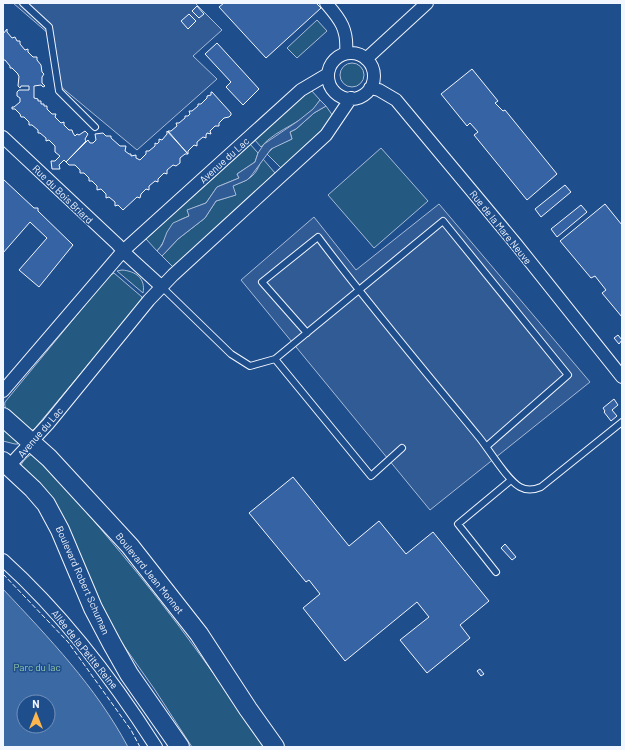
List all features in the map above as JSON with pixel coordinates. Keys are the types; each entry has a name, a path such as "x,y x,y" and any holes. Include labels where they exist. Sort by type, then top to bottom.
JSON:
{"main road":[{"name":"Boulevard Jean Monnet","path":"3,417 49,458 130,546 199,634 275,747"},
{"name":"Boulevard Robert Schuman","path":"6,464 33,489 46,504 54,518 93,608 112,644 129,674 180,747"}],"street":[{"path":"326,3 339,18 344,27 346,53"},
{"path":"366,59 427,3"},
{"path":"346,53 359,54 366,59 371,64 373,80 370,88 365,94 351,98 343,97 332,89 328,74 332,62 338,56 346,53"},
{"name":"Avenue du Lac","path":"3,391 123,251 301,90 328,74"},
{"name":"Rue de la Mare Neuve","path":"370,88 379,90 396,100 516,244 622,377"},
{"name":"Avenue du Lac","path":"6,464 31,443 48,424 149,300 173,275 326,134 351,98"},
{"name":"Rue du Bois Briard","path":"3,137 123,251"},
{"path":"123,251 162,287"},
{"name":"Allée de la Petite Reine","path":"3,560 46,601 82,642 118,689 156,747"}],"lane":[{"path":"23,3 49,27 59,91 95,127"},
{"path":"162,287 231,354 250,366 275,359 443,221 568,375 487,446"},
{"path":"307,333 262,282 318,236 359,290 487,446 511,480 521,488 532,490 541,487 622,422"},
{"path":"275,359 371,476 402,448"},
{"path":"496,572 458,524 511,480"}],"shaded area":[{"path":"13,3 195,3 222,30 193,56 217,79 137,150 60,86 49,34"},
{"path":"317,20 327,31 297,58 287,48"},
{"path":"352,63 361,66 364,75 361,84 352,87 343,84 340,75 343,66"},
{"path":"311,90 320,100 315,108 300,120 275,134 261,147 254,139 297,100"},
{"path":"320,100 326,106 314,113 296,129 290,132 292,139 271,149 247,180 233,186 236,195 216,201 205,218 178,239 162,256 157,251 162,245 167,232 173,223 189,216 187,210 206,203 217,187 239,178 237,174 255,162 258,153 264,144 298,121 313,109"},
{"path":"326,106 333,116 323,129 281,168 267,154 274,147 292,139 290,132 296,129 314,113"},
{"path":"249,143 258,153 255,162 237,174 239,178 217,187 206,203 188,210 189,216 180,220 174,225 157,251 146,239"},
{"path":"381,148 428,201 374,248 328,195"},
{"path":"263,159 275,173 173,267 162,256 178,239 205,218 216,201 235,195 232,186 252,176"},
{"path":"439,204 590,382 430,510 241,280 314,217 356,270"},
{"path":"122,270 131,272 141,279 143,283 143,293 117,271"},
{"path":"114,273 142,297 142,300 36,427 33,430 29,430 9,414 6,410 5,402 109,276"},
{"path":"3,427 18,442 18,444 3,441"},
{"path":"33,454 38,457 80,504 160,602 207,664 264,747 192,747 155,690 105,619 20,467 25,459"},
{"name":"Parc du lac","path":"3,589 71,664 87,684 128,747 3,747"}],"building":[{"path":"224,3 316,3 321,8 266,58 219,7"},
{"path":"197,6 204,14 199,18 192,11"},
{"path":"189,14 196,21 188,29 181,21"},
{"path":"7,29 7,32 12,38 15,37 17,41 20,41 20,44 25,50 28,49 28,52 33,57 37,57 37,60 41,65 42,72 44,74 42,77 42,83 45,86 34,86 34,98 41,101 41,104 44,104 44,106 47,106 47,109 52,114 56,114 55,117 61,123 64,122 64,125 69,130 72,130 75,136 85,131 88,134 85,139 86,141 66,162 64,160 59,165 60,169 52,169 51,161 55,161 60,156 55,152 55,146 49,140 46,141 46,138 38,133 38,130 32,125 29,125 29,122 24,117 21,117 15,109 12,109 12,107 20,102 17,92 19,90 29,90 29,86 21,86 20,88 18,86 18,74 10,68 5,60 3,60 3,34"},
{"path":"217,43 259,89 243,105 226,87 231,82 205,54"},
{"path":"472,69 498,101 495,103 503,111 505,110 557,174 527,200 474,135 478,132 470,123 467,126 441,94"},
{"path":"211,92 231,113 231,115 224,118 219,123 219,126 215,126 210,131 211,134 207,133 206,138 203,137 197,142 197,146 194,145 188,151 188,154 168,131 171,131 177,126 176,123 179,123 185,118 185,116 188,116 190,114 189,111 192,111 198,106 198,104 201,104 207,96 211,95"},
{"path":"167,131 188,154 185,154 180,158 180,163 176,166 173,165 167,170 167,174 164,173 158,179 158,182 155,181 149,186 149,190 146,189 141,194 140,198 137,197 123,210 118,205 115,206 115,202 109,197 106,198 106,194 101,189 97,190 97,186 92,181 89,181 89,178 84,173 80,173 80,170 75,165 69,165 66,162 88,140 90,143 93,143 96,140 95,134 103,133 106,136 111,136 111,138 120,146 126,146 125,151 131,154 131,156 136,155 136,158 140,160 146,154 146,151 149,151 155,146 155,143 157,144 159,142 159,139 162,140 167,134"},
{"path":"3,179 34,208 38,208 38,211 73,245 39,287 19,270 47,238 30,222 3,253"},
{"path":"565,185 571,192 541,217 535,209"},
{"path":"605,204 622,225 622,317 602,293 606,290 595,276 591,278 560,241"},
{"path":"581,205 587,212 557,237 551,229"},
{"path":"618,335 622,340 619,344 614,338"},
{"path":"614,399 618,405 612,410 617,416 611,421 604,412 605,411 603,408"},
{"path":"293,477 349,546 379,521 406,554 433,532 489,601 460,625 470,638 427,673 400,640 429,617 417,602 345,661 303,608 320,594 309,580 306,582 249,513"},
{"path":"505,544 516,557 512,560 501,548"},
{"path":"480,669 484,674 481,676 477,671"}],"fence":[{"path":"3,574 68,642 131,730 140,747"}]}
